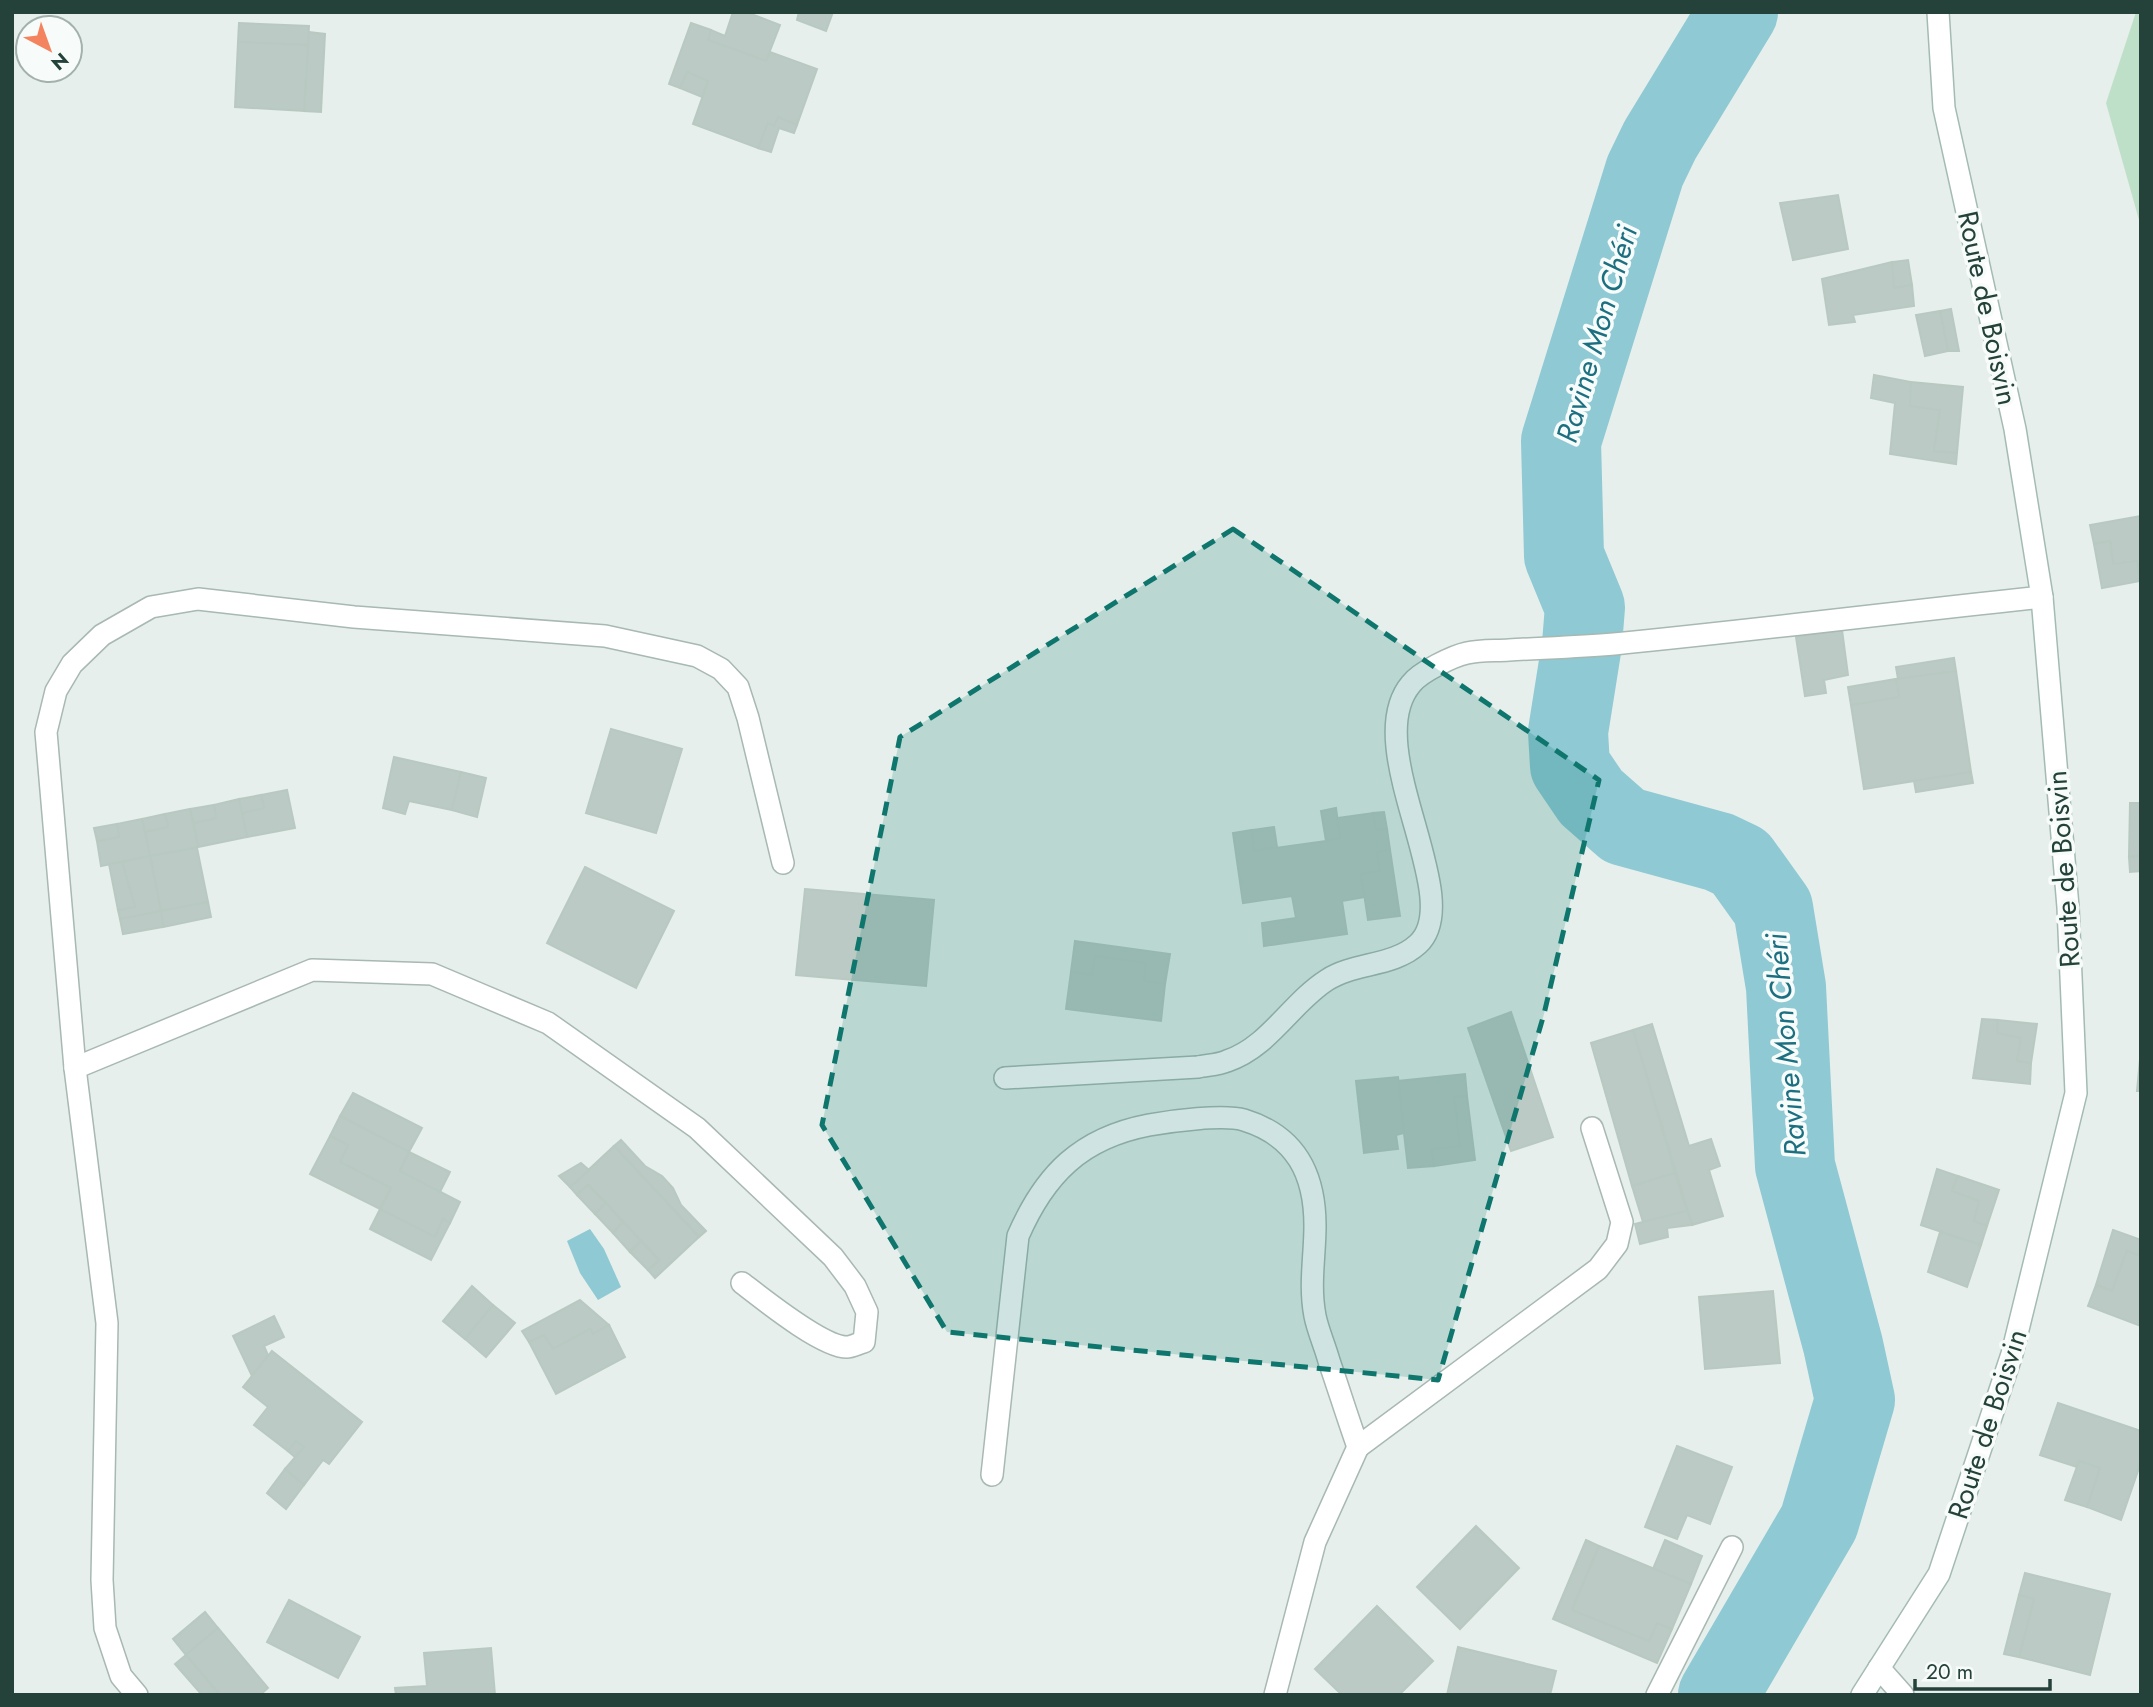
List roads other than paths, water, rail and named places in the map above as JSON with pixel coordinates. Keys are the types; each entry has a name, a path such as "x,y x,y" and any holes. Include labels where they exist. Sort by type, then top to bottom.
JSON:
{"street":[{"name":"Route de Boisvin","path":"1862,1695 1939,1574 2012,1354 2076,1093 2068,907 2042,597 2015,429 1944,108 1938,12"},
{"path":"1005,1078 1198,1067 1227,1061 1253,1047 1328,979 1344,971 1402,956 1421,942 1429,928 1430,886 1399,764 1395,731 1399,707 1411,684 1429,670 1467,653 1612,644 2042,597"},
{"path":"137,1695 121,1676 105,1628 102,1580 107,1323 75,1068 46,732 56,691 72,664 102,635 151,607 198,599 354,617 605,636 697,656 721,669 738,687 783,863"},
{"path":"75,1068 312,970 432,974 548,1023 697,1128 833,1257 855,1286 867,1312 864,1342 848,1347 828,1341 742,1283"},
{"path":"992,1475 1018,1236 1031,1205 1061,1167 1094,1142 1145,1126 1185,1119 1243,1120 1279,1136 1300,1157 1311,1185 1315,1225 1311,1279 1315,1318 1358,1447"},
{"path":"1275,1695 1315,1542 1358,1447 1598,1269 1617,1244 1622,1222 1592,1128"},
{"path":"1657,1695 1732,1547"},
{"path":"1879,1668 1903,1695"}],"water":[{"path":"590,1229 604,1249 621,1287 598,1300 580,1273 567,1241"}],"waterway":[{"name":"Ravine Mon Chéri","path":"1718,1695 1819,1522 1855,1400 1795,1166 1786,987 1773,908 1740,862 1719,852 1624,826 1591,797 1570,766 1568,732 1585,607 1564,556 1561,441 1645,171 1660,140 1738,12"}]}
